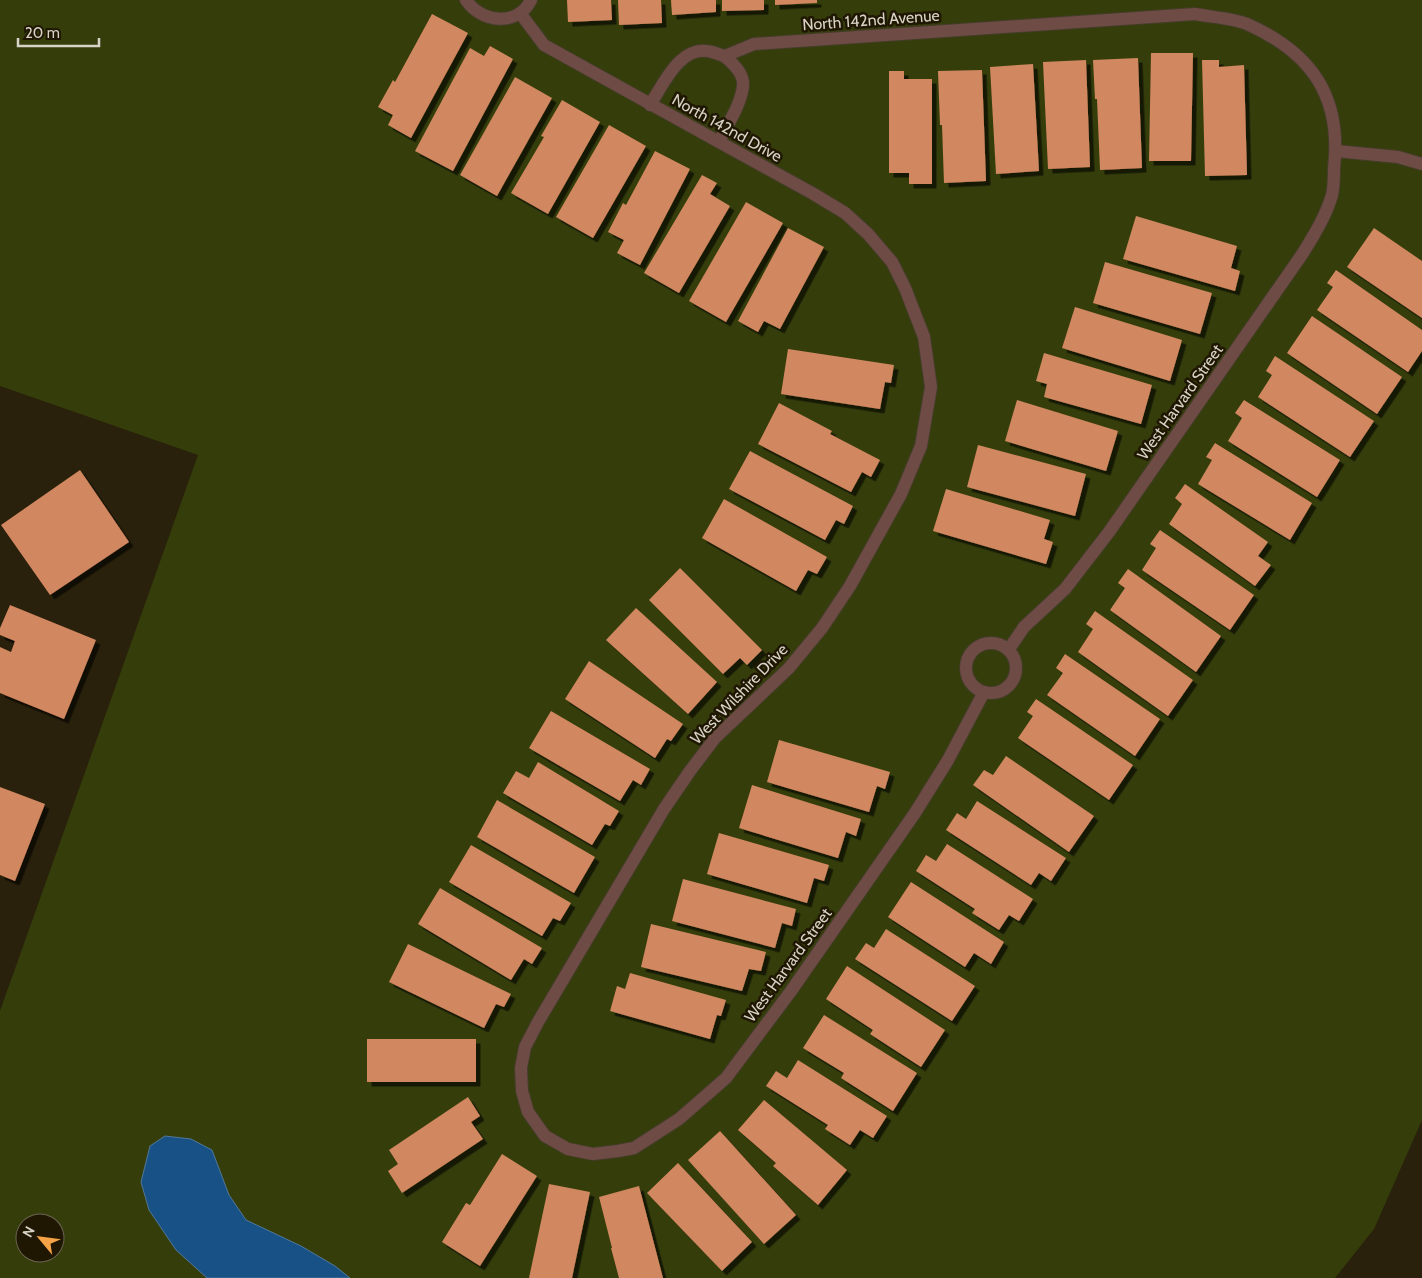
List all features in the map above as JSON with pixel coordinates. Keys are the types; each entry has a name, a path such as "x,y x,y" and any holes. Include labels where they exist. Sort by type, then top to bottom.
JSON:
{"street":[{"path":"466,0 475,11 486,17 497,19 503,19 520,13 531,0"},
{"name":"North 142nd Drive","path":"520,13 544,45 845,213 868,234 892,262 905,288"},
{"name":"North 142nd Avenue","path":"725,56 754,44 1195,14 1245,23 1280,42 1306,64 1326,94 1334,121 1336,151"},
{"path":"650,105 669,73 685,56 703,49 725,56 739,69 743,85 737,104 719,142"},
{"path":"1336,151 1398,157 1422,164"},
{"name":"West Harvard Street","path":"1009,649 1024,627 1065,589 1109,532 1303,253 1321,221 1332,194 1336,151"},
{"name":"West Wilshire Drive","path":"545,1136 528,1112 522,1091 521,1068 525,1047 538,1022 664,810 690,771 715,738 789,668 822,628 850,586 901,494 921,446 931,387 924,337 905,288"},
{"path":"992,642 1001,644 1009,649 1016,665 1014,680 1009,686 1001,692 993,693 984,692 971,684 967,676 966,666 968,657 974,649 992,642"},
{"name":"West Harvard Street","path":"545,1136 568,1149 593,1154 634,1148 679,1118 726,1078 792,991 915,813 948,760 984,692"}],"green space":[{"path":"0,0 1422,0 1422,1120 1374,1229 1335,1278 0,1278 0,1011 198,455 0,386"}],"water":[{"path":"165,1136 191,1139 212,1150 229,1195 246,1220 301,1246 335,1266 350,1278 207,1278 176,1250 149,1210 141,1182 150,1146"}],"building":[{"path":"567,0 611,0 612,20 568,22"},
{"path":"618,0 661,0 662,23 619,25"},
{"path":"671,0 716,0 716,12 672,15"},
{"path":"722,0 764,0 764,10 722,11"},
{"path":"775,0 817,0 817,3 775,5"},
{"path":"432,14 468,33 411,138 388,125 393,115 378,107 393,80 395,82"},
{"path":"490,46 513,59 453,171 415,151 470,48 484,56"},
{"path":"1151,53 1193,53 1191,161 1149,161"},
{"path":"1138,58 1142,168 1100,170 1097,99 1095,99 1093,60"},
{"path":"1086,60 1090,167 1048,169 1043,62"},
{"path":"1202,60 1219,60 1219,67 1244,65 1247,175 1205,176"},
{"path":"1033,64 1039,171 996,174 990,67"},
{"path":"982,70 986,181 944,183 938,71"},
{"path":"889,71 904,71 904,79 932,79 932,184 909,184 909,173 889,173"},
{"path":"515,77 552,98 497,196 460,175"},
{"path":"562,100 600,122 548,214 511,193 544,137 541,136"},
{"path":"609,125 646,146 593,238 556,217"},
{"path":"655,151 690,169 640,265 617,253 624,240 608,232 623,203 626,205"},
{"path":"702,175 717,183 710,194 730,206 679,293 644,273"},
{"path":"746,202 783,223 726,322 689,301"},
{"path":"1136,216 1237,246 1231,268 1240,271 1235,291 1123,259"},
{"path":"788,228 824,247 780,329 764,321 758,332 738,321"},
{"path":"1374,228 1422,261 1422,318 1347,267"},
{"path":"1105,262 1212,293 1200,334 1093,303"},
{"path":"1336,270 1422,330 1422,351 1408,372 1317,310 1333,287 1327,283"},
{"path":"1075,307 1182,340 1170,381 1062,348"},
{"path":"1312,316 1402,377 1377,414 1287,353"},
{"path":"788,349 894,365 891,383 885,382 880,409 781,394"},
{"path":"1044,353 1152,385 1141,424 1044,397 1047,384 1036,381"},
{"path":"1275,356 1374,421 1350,457 1258,397 1272,375 1266,371"},
{"path":"1017,400 1118,431 1106,471 1005,441"},
{"path":"1244,400 1340,460 1317,497 1228,441 1242,418 1235,413"},
{"path":"779,403 832,431 830,434 880,460 871,477 862,472 851,492 758,444"},
{"path":"1215,443 1312,503 1290,540 1198,484 1212,460 1206,457"},
{"path":"978,445 1086,474 1075,516 967,487"},
{"path":"750,451 853,506 844,524 836,520 825,540 729,489"},
{"path":"80,470 129,542 50,595 1,525"},
{"path":"1185,484 1268,542 1258,556 1271,565 1255,586 1169,524 1182,504 1175,498"},
{"path":"946,489 1050,520 1044,539 1053,542 1046,564 933,531"},
{"path":"724,499 827,557 817,574 808,570 796,591 702,538"},
{"path":"1160,530 1254,595 1230,630 1142,570 1156,548 1150,544"},
{"path":"680,568 762,650 747,665 740,658 723,674 649,600"},
{"path":"1128,569 1221,636 1196,672 1110,610 1125,588 1118,583"},
{"path":"10,605 96,640 64,719 0,693 0,647 11,652 15,641 0,635 0,628"},
{"path":"636,608 717,682 688,714 606,640"},
{"path":"1095,611 1193,680 1168,716 1078,652 1093,629 1086,624"},
{"path":"1065,654 1160,719 1135,756 1047,695 1063,673 1056,668"},
{"path":"589,661 683,724 671,741 667,739 655,758 565,699"},
{"path":"1036,699 1133,765 1109,800 1018,738 1033,716 1027,712"},
{"path":"551,711 650,769 641,785 633,780 620,801 529,748"},
{"path":"779,740 890,772 885,789 877,786 869,812 767,782"},
{"path":"1006,756 1094,816 1069,852 973,785 984,770 993,775"},
{"path":"538,762 619,811 610,826 605,824 592,845 503,793 516,771 529,778"},
{"path":"752,785 861,819 856,836 846,832 838,858 739,828"},
{"path":"0,787 45,804 15,881 0,875"},
{"path":"497,800 595,857 574,893 477,837"},
{"path":"977,801 1066,858 1051,881 1039,873 1031,885 946,830 957,813 966,819"},
{"path":"719,833 829,865 824,881 814,878 807,903 707,874"},
{"path":"947,844 1033,899 1019,921 1009,915 999,930 972,913 975,909 916,871 926,855 936,861"},
{"path":"471,845 571,903 560,921 553,918 542,936 449,882"},
{"path":"683,879 796,909 792,926 782,923 775,948 672,921"},
{"path":"911,882 1004,942 991,964 974,953 965,967 888,917"},
{"path":"440,888 542,948 532,964 524,959 511,980 418,924"},
{"path":"651,924 766,952 761,971 749,969 742,991 641,967"},
{"path":"886,929 975,986 952,1021 855,959 866,943 874,948"},
{"path":"408,944 511,994 504,1007 496,1004 484,1028 389,982"},
{"path":"847,966 945,1030 921,1067 870,1034 873,1030 826,999"},
{"path":"630,973 726,1000 721,1016 717,1015 710,1039 610,1011 617,986 625,989"},
{"path":"824,1015 917,1073 893,1111 841,1078 844,1073 803,1048"},
{"path":"367,1039 476,1039 476,1082 367,1082"},
{"path":"798,1060 887,1116 873,1138 860,1130 850,1145 825,1129 828,1125 766,1086 776,1071 787,1078"},
{"path":"468,1097 480,1116 471,1122 483,1139 402,1193 388,1171 398,1164 389,1150"},
{"path":"764,1100 847,1170 818,1205 773,1166 776,1163 738,1130"},
{"path":"720,1131 796,1215 764,1244 688,1160"},
{"path":"502,1154 537,1176 480,1266 442,1242 466,1203 470,1205"},
{"path":"678,1163 752,1242 722,1271 647,1193"},
{"path":"549,1184 590,1192 572,1278 529,1278"},
{"path":"639,1186 663,1278 619,1278 611,1248 599,1197"}]}
